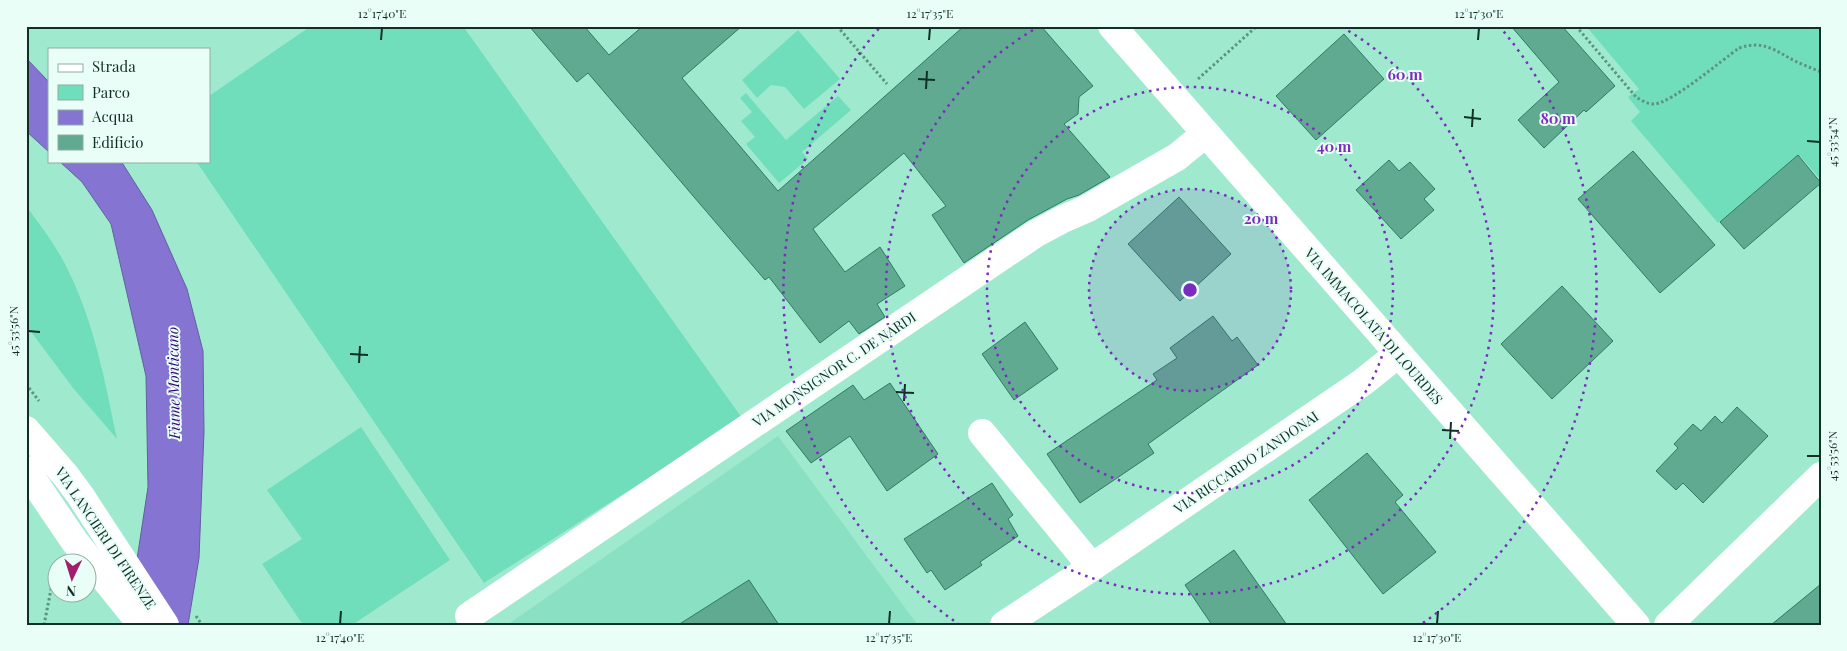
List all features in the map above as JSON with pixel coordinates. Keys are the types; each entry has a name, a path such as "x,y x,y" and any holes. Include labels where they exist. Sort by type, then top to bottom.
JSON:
{"street":[{"name":"VIA IMMACOLATA DI LOURDES","path":"1112,26 1636,625"},
{"name":"VIA MONSIGNOR C. DE NARDI","path":"469,616 1035,234 1086,209 1177,156 1205,134"},
{"name":"VIA RICCARDO ZANDONAI","path":"1004,625 1362,382 1398,354"},
{"name":"VIA LANCIERI DI FIRENZE","path":"26,430 80,495 164,625"},
{"path":"982,433 1092,567"},
{"name":"VIA LANCIERI DI FIRENZE","path":"26,470 57,518 66,551 142,625"},
{"path":"1668,625 1821,476"}],"path":[{"path":"837,26 887,84"},
{"path":"1176,98 1258,26"},
{"path":"1576,26 1636,97 1644,102 1653,104 1672,97 1739,48 1749,44 1768,46 1797,62 1821,72"},
{"path":"44,625 66,551"}],"shaded area":[{"path":"778,436 917,624 507,625"}],"green space":[{"path":"311,26 463,26 742,418 484,583 197,162 210,162 210,95"},
{"path":"1586,26 1821,26 1821,180 1800,156 1718,223 1631,121 1640,112 1628,97 1639,89"},
{"path":"798,30 840,79 804,109 785,87 771,85 757,98 742,80"},
{"path":"746,93 786,140 838,96 851,110 802,152 808,159 779,183 746,144 755,137 741,121 752,112 740,98"},
{"path":"26,206 61,256 79,294 93,334 117,439 73,388 26,325"},
{"path":"361,427 450,560 352,625 303,625 262,564 302,539 267,490"}],"water":[{"path":"26,58 48,81 48,151 26,131"},
{"name":"Fiume Monticano","path":"60,162 122,162 152,210 187,289 203,351 204,432 199,558 188,625 127,625 148,487 146,376 111,224 82,182"}],"building":[{"path":"529,26 584,26 609,55 643,26 742,26 682,78 778,191 964,26 1041,26 1093,86 1079,97 1078,114 1064,124 1110,177 1079,195 1067,199 1028,220 964,263 932,215 946,206 904,153 813,229 845,272 880,247 905,286 877,304 885,317 859,334 849,321 820,343 769,277 765,280 588,73 577,82"},
{"path":"1511,26 1562,26 1615,86 1586,112 1584,110 1544,148 1518,120 1559,82"},
{"path":"1344,34 1384,79 1316,140 1276,96"},
{"path":"1633,151 1715,245 1660,293 1578,199"},
{"path":"1798,155 1821,183 1744,249 1720,222"},
{"path":"1389,160 1399,171 1410,162 1435,189 1424,199 1434,210 1401,239 1356,190"},
{"path":"1179,197 1231,254 1180,301 1128,244"},
{"path":"1562,286 1613,341 1552,399 1501,344"},
{"path":"1213,316 1232,341 1237,337 1258,365 1148,444 1154,453 1080,503 1047,454 1157,380 1153,374 1177,358 1170,348"},
{"path":"1025,322 1058,369 1014,400 982,354"},
{"path":"890,383 938,454 887,491 850,436 811,463 786,431 853,385 864,400"},
{"path":"1737,407 1768,436 1703,503 1683,483 1676,490 1656,471 1678,448 1674,444 1693,424 1701,431 1715,416 1722,423"},
{"path":"1367,453 1403,495 1395,502 1436,552 1383,594 1309,500"},
{"path":"992,483 1013,515 1008,519 1018,536 980,562 982,565 945,590 931,570 927,573 904,539"},
{"path":"1234,550 1287,625 1212,625 1185,585"},
{"path":"749,580 779,625 678,625"},
{"path":"1821,584 1821,625 1771,625"}]}
